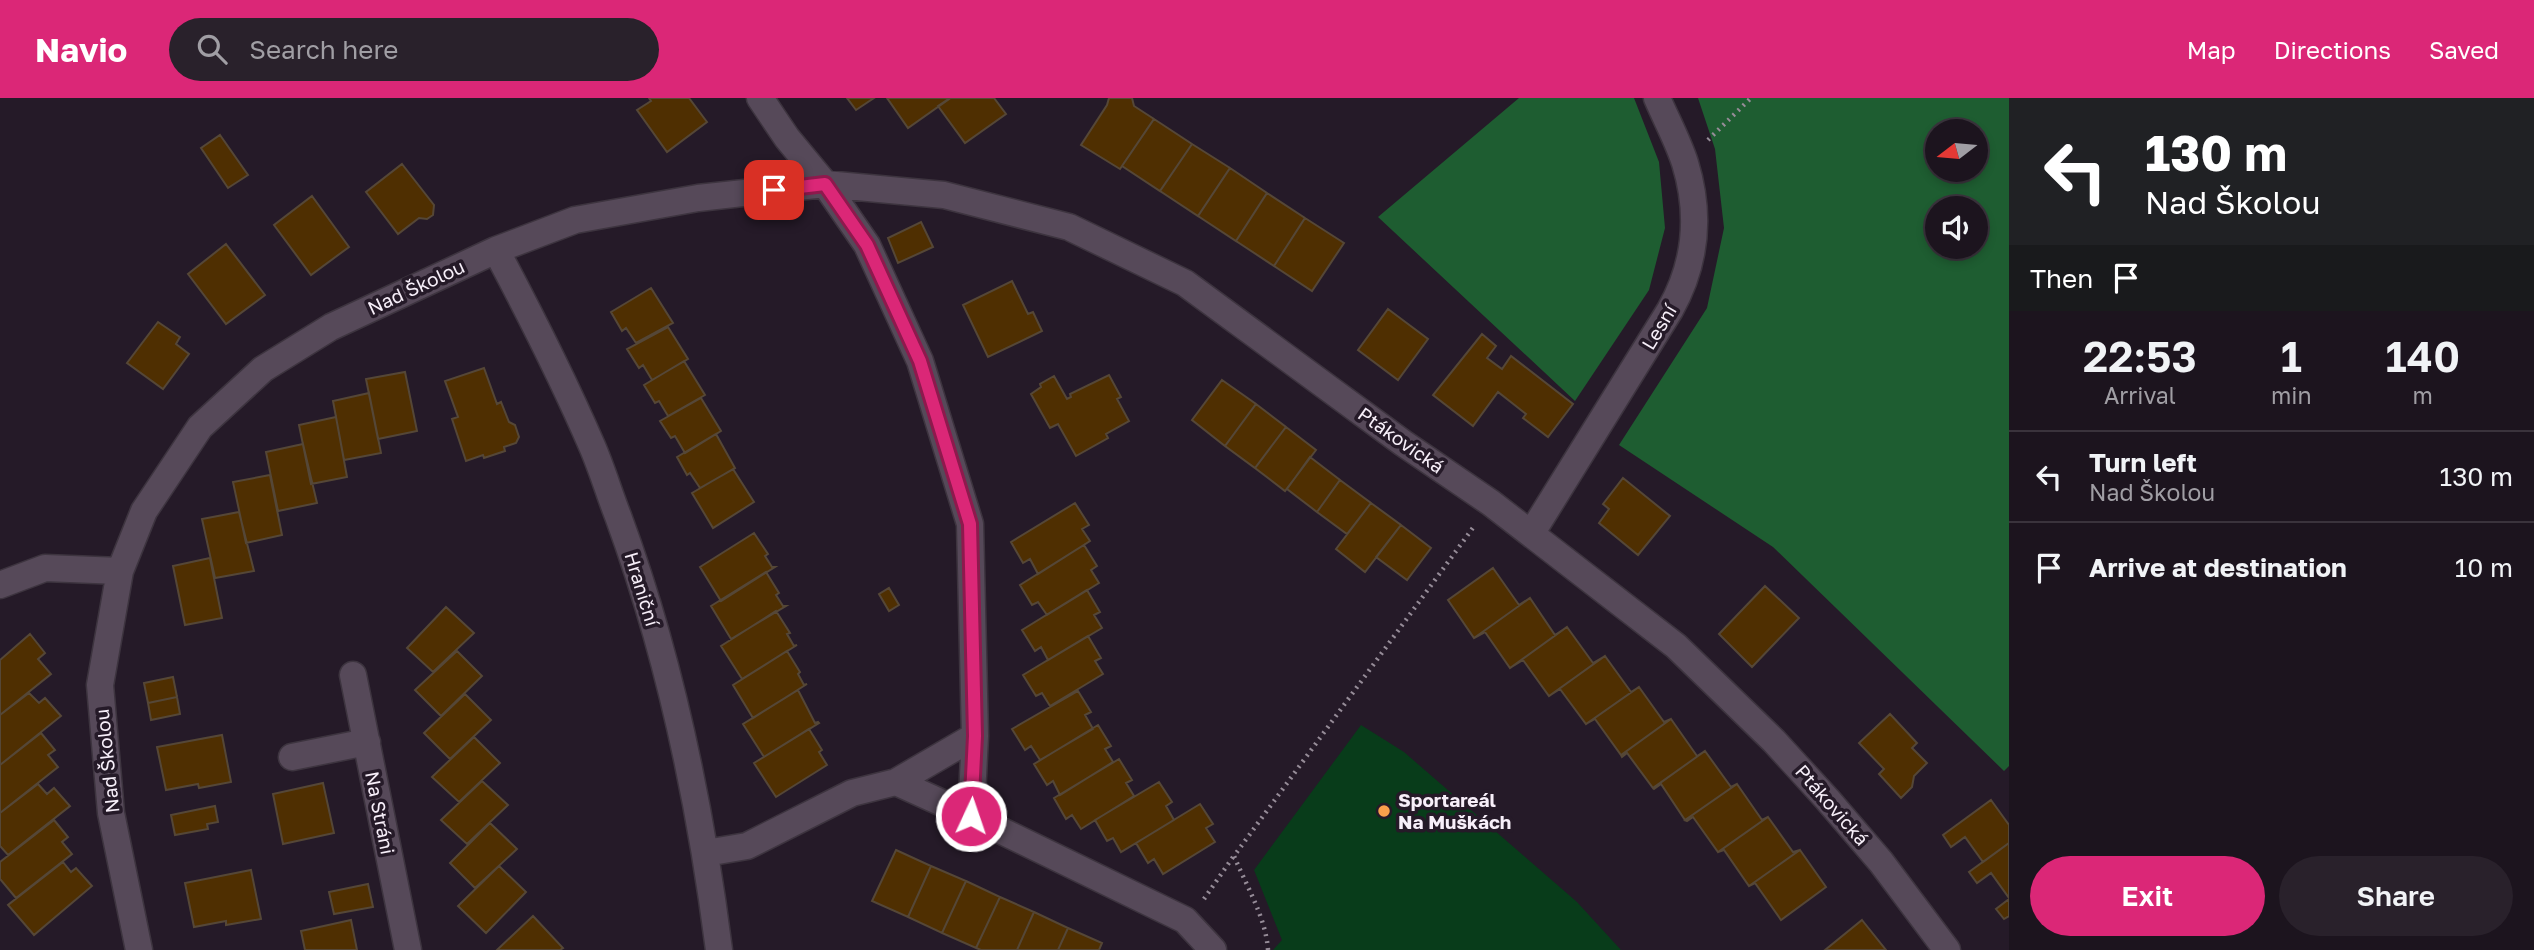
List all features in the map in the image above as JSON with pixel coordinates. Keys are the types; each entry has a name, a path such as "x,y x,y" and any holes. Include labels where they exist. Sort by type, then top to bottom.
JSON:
{"street":[{"path":"760,98 867,245 920,361 970,524 975,736 971,816"},
{"name":"Lesní","path":"1531,534 1683,286 1691,261 1693,198 1685,163 1657,98"},
{"name":"Nad Školou","path":"139,950 111,813 100,685 120,572 144,511 200,427 263,369 331,327 496,250 575,220 698,198 825,184"},
{"name":"Ptákovická","path":"825,184 944,195 1069,227 1185,283 1491,503 1676,646 1774,741 1881,862 1947,950"},
{"name":"Hraniční","path":"496,250 593,448 637,569 677,706 695,785 719,950"},
{"path":"0,585 45,568 120,572"},
{"name":"Na Stráni","path":"353,675 408,950"},
{"path":"706,853 747,846 852,793 896,782 975,736"},
{"path":"292,757 367,742"},
{"path":"896,782 1185,920 1213,950"}],"path":[{"path":"1685,163 1751,98"},
{"path":"1201,904 1491,503"},
{"path":"1234,856 1259,914 1268,940 1268,950"}],"green space":[{"path":"1519,98 1634,98 1659,162 1665,228 1649,290 1575,401 1378,217"},
{"path":"1698,98 2009,98 2009,766 2004,771 1773,547 1619,445 1707,308 1724,228 1715,149"},
{"name":"Sportareál Na Muškách","path":"1361,725 1404,752 1577,902 1621,950 1273,950 1282,940 1254,870"}],"building":[{"path":"649,98 689,98 707,122 667,152 637,110 651,101"},
{"path":"847,98 874,98 856,110"},
{"path":"887,98 948,98 949,99 908,128"},
{"path":"950,98 994,98 1006,114 965,143 938,106"},
{"path":"1109,98 1132,98 1134,106 1154,119 1120,169 1081,145"},
{"path":"1154,119 1192,144 1160,191 1122,166"},
{"path":"220,135 248,175 228,188 201,148"},
{"path":"1192,144 1230,168 1198,216 1160,191"},
{"path":"402,164 434,205 433,215 427,219 419,218 398,234 366,192"},
{"path":"1230,168 1267,193 1236,241 1198,216"},
{"path":"1267,193 1305,218 1274,266 1236,241"},
{"path":"312,196 349,247 311,275 274,225"},
{"path":"1305,218 1344,243 1312,291 1274,266"},
{"path":"921,222 933,247 898,263 888,238"},
{"path":"226,244 265,295 226,324 188,274"},
{"path":"1012,281 1028,314 1033,312 1042,331 988,357 963,305"},
{"path":"651,288 673,323 636,343 626,328 622,331 611,312"},
{"path":"1388,309 1428,339 1398,380 1358,350"},
{"path":"158,322 180,337 176,344 189,354 163,389 127,363"},
{"path":"668,327 688,359 652,380 643,365 639,368 627,349"},
{"path":"1482,334 1496,346 1487,358 1502,369 1511,356 1573,404 1548,437 1523,418 1526,414 1498,392 1473,426 1433,395"},
{"path":"684,361 705,395 668,416 659,401 655,403 644,385"},
{"path":"484,368 497,404 501,402 519,437 516,443 504,447 505,451 466,461 452,419 458,417 445,381"},
{"path":"405,372 417,431 378,439 366,379"},
{"path":"1109,375 1121,397 1117,399 1129,421 1106,434 1108,438 1076,456 1058,424 1050,428 1031,394 1041,387 1040,384 1054,376 1067,399 1071,397 1070,394"},
{"path":"1222,380 1256,404 1225,446 1192,420"},
{"path":"369,393 381,453 344,460 333,401"},
{"path":"701,398 721,431 685,453 675,436 671,438 660,421"},
{"path":"1256,404 1286,427 1255,468 1225,446"},
{"path":"336,417 347,477 311,484 299,425"},
{"path":"1286,427 1316,450 1285,491 1255,468"},
{"path":"716,434 735,468 700,488 690,473 687,475 677,457"},
{"path":"303,444 317,503 278,511 266,452"},
{"path":"1310,457 1340,480 1317,512 1287,489"},
{"path":"733,469 754,502 713,528 692,493"},
{"path":"270,475 282,535 246,543 233,482"},
{"path":"1623,478 1670,516 1638,555 1599,523 1609,509 1603,504"},
{"path":"1340,480 1371,503 1347,534 1317,512"},
{"path":"1075,503 1089,525 1082,529 1090,541 1038,574 1030,559 1023,563 1011,542"},
{"path":"1371,503 1401,525 1365,572 1336,549"},
{"path":"239,512 254,571 215,578 202,519"},
{"path":"1401,525 1431,548 1407,580 1376,557"},
{"path":"754,533 768,554 765,556 772,567 775,567 721,601 700,567"},
{"path":"1084,545 1097,566 1091,570 1099,583 1047,615 1038,602 1032,605 1020,585"},
{"path":"210,558 222,618 185,625 173,566"},
{"path":"1493,568 1519,605 1530,598 1474,638 1448,600"},
{"path":"766,572 779,593 776,595 783,606 786,606 731,639 711,606"},
{"path":"1765,586 1799,618 1752,667 1719,634"},
{"path":"889,588 899,605 889,611 879,594"},
{"path":"1087,590 1100,612 1094,615 1102,628 1048,660 1041,647 1035,651 1022,630"},
{"path":"1530,598 1555,635 1567,627 1510,668 1485,632 1474,638"},
{"path":"446,607 474,633 433,672 407,648"},
{"path":"776,611 790,633 787,634 794,646 797,645 742,679 721,646"},
{"path":"1567,627 1593,663 1605,656 1549,696 1523,660 1510,668"},
{"path":"30,634 45,653 38,659 51,674 0,715 0,660"},
{"path":"1088,636 1101,658 1095,661 1103,674 1050,706 1042,693 1036,696 1023,675"},
{"path":"457,651 482,676 441,716 415,690"},
{"path":"787,651 800,672 798,674 804,685 807,684 753,718 733,685"},
{"path":"1605,656 1631,692 1639,687 1586,724 1560,689 1549,696"},
{"path":"173,677 177,697 148,703 144,683"},
{"path":"1639,687 1664,722 1671,719 1621,755 1595,719 1586,724"},
{"path":"798,690 815,723 819,723 764,757 743,724"},
{"path":"1078,691 1091,712 1085,715 1093,729 1040,760 1031,746 1025,750 1012,729"},
{"path":"29,693 39,703 45,698 61,716 0,765 0,715"},
{"path":"465,694 491,720 450,759 424,733"},
{"path":"177,697 180,714 151,720 148,703"},
{"path":"1890,714 1917,743 1912,748 1927,763 1914,776 1912,787 1901,798 1879,774 1884,769 1859,743"},
{"path":"1671,719 1697,756 1705,751 1653,788 1627,753 1622,757 1621,755"},
{"path":"1098,725 1111,746 1105,749 1113,762 1060,795 1053,781 1047,785 1034,764"},
{"path":"809,729 822,750 819,752 827,765 776,797 754,763"},
{"path":"41,733 55,750 48,755 58,767 0,813 0,765"},
{"path":"222,735 231,782 166,790 157,747"},
{"path":"474,737 500,763 459,802 432,777"},
{"path":"1705,751 1731,787 1737,784 1685,820 1661,784 1653,788"},
{"path":"1119,759 1132,780 1126,783 1134,796 1081,829 1072,815 1066,819 1054,798"},
{"path":"482,781 508,805 467,844 441,820"},
{"path":"1159,782 1172,802 1166,806 1174,820 1121,852 1113,838 1107,841 1095,820"},
{"path":"323,783 334,833 283,844 273,794"},
{"path":"38,784 47,794 54,788 70,806 8,855 0,846 0,813"},
{"path":"1737,784 1762,820 1768,817 1718,852 1693,817 1685,820"},
{"path":"1991,800 2009,825 2009,843 1983,862 1965,837 1951,847 1943,835"},
{"path":"1200,804 1213,824 1206,828 1215,842 1163,874 1154,859 1148,863 1136,843"},
{"path":"215,806 218,822 207,824 208,829 175,835 171,815"},
{"path":"1768,817 1793,852 1800,850 1749,886 1724,850 1718,852"},
{"path":"54,820 68,837 62,842 72,854 16,898 0,879 0,862"},
{"path":"490,823 517,849 475,888 450,863"},
{"path":"2009,843 2009,898 1991,873 1977,883 1969,872"},
{"path":"896,850 931,866 908,917 872,901"},
{"path":"1800,850 1826,887 1781,920 1755,883 1749,886"},
{"path":"63,862 71,872 76,868 92,886 34,935 8,905"},
{"path":"499,866 526,892 486,933 458,906"},
{"path":"931,866 966,881 942,933 908,917"},
{"path":"251,870 261,919 226,925 226,921 194,927 185,883"},
{"path":"966,881 1000,897 976,948 942,933"},
{"path":"368,884 373,907 334,914 329,892"},
{"path":"1000,897 1034,912 1017,950 976,948"},
{"path":"2009,899 2009,916 2004,919 1996,909"},
{"path":"1034,912 1068,928 1058,950 1017,950"},
{"path":"533,916 563,948 497,950"},
{"path":"351,920 357,950 305,950 301,931"},
{"path":"1862,920 1886,950 1825,950"},
{"path":"1068,928 1102,943 1099,950 1058,950"}],"place":[{"name":"Sportareál Na Muškách","path":"1384,811"}],"route":[{"path":"774,190 825,184 867,245 920,361 970,524 975,736 971,816"}]}
